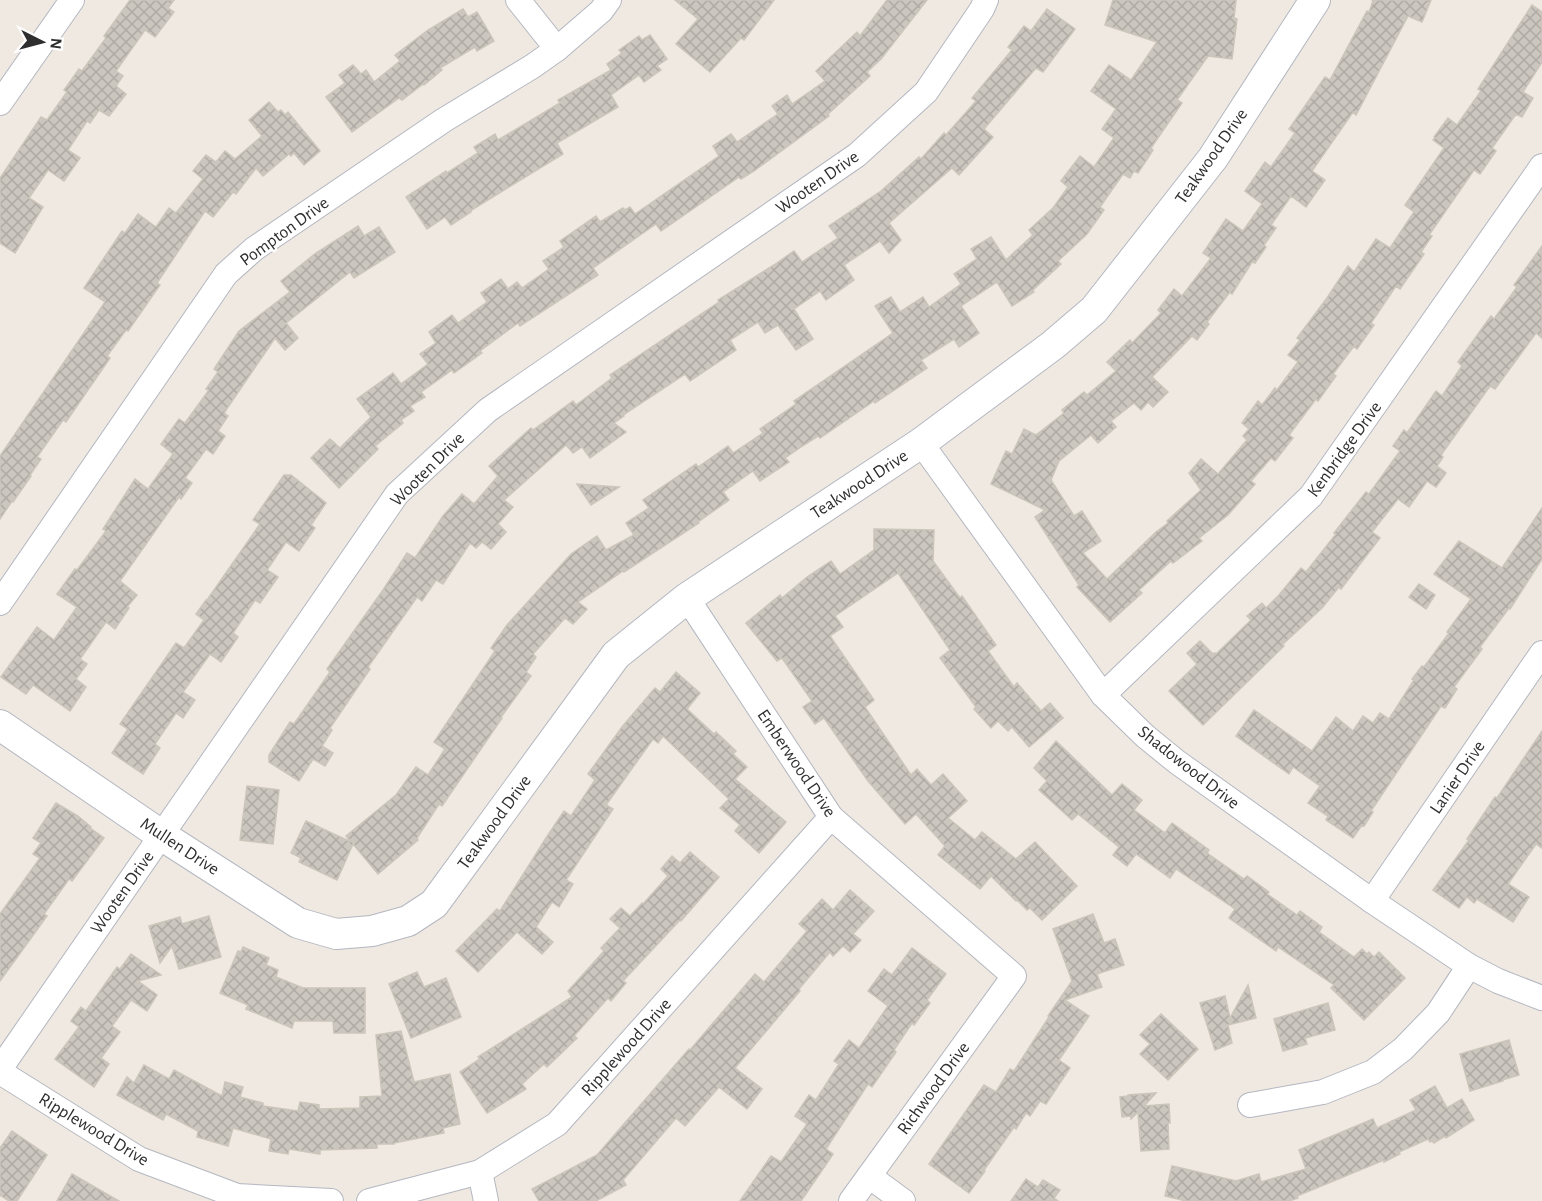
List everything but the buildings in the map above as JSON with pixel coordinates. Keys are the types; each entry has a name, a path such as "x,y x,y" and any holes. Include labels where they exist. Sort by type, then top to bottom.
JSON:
{"street":[{"path":"0,104 72,0"},
{"path":"518,0 557,49"},
{"name":"Pompton Drive","path":"0,603 226,274 254,249 444,120 557,49 601,11 609,0"},
{"name":"Wooten Drive","path":"0,1071 397,494 488,410 857,154 926,92 986,0"},
{"name":"Teakwood Drive","path":"372,931 408,921 434,904 616,655 687,597 921,443 1053,345 1094,310 1213,158 1315,0"},
{"name":"Kenbridge Drive","path":"1103,695 1311,496 1542,166"},
{"name":"Shadowood Drive","path":"921,443 1103,695 1145,736 1177,762 1372,901 1469,966 1498,981 1542,998"},
{"name":"Emberwood Drive","path":"687,597 831,817 1014,976"},
{"name":"Lanier Drive","path":"1372,901 1542,653"},
{"name":"Mullen Drive","path":"0,724 161,835 298,923 336,934 372,931"},
{"name":"Ripplewood Drive","path":"369,1201 480,1172 557,1125 831,817"},
{"path":"1250,1105 1323,1092 1373,1072 1403,1049 1438,1013 1469,966"},
{"name":"Richwood Drive","path":"851,1201 1014,976"},
{"name":"Ripplewood Drive","path":"0,1071 139,1159 237,1199 331,1201"},
{"path":"480,1172 486,1201"},
{"path":"869,1176 903,1201"}]}
